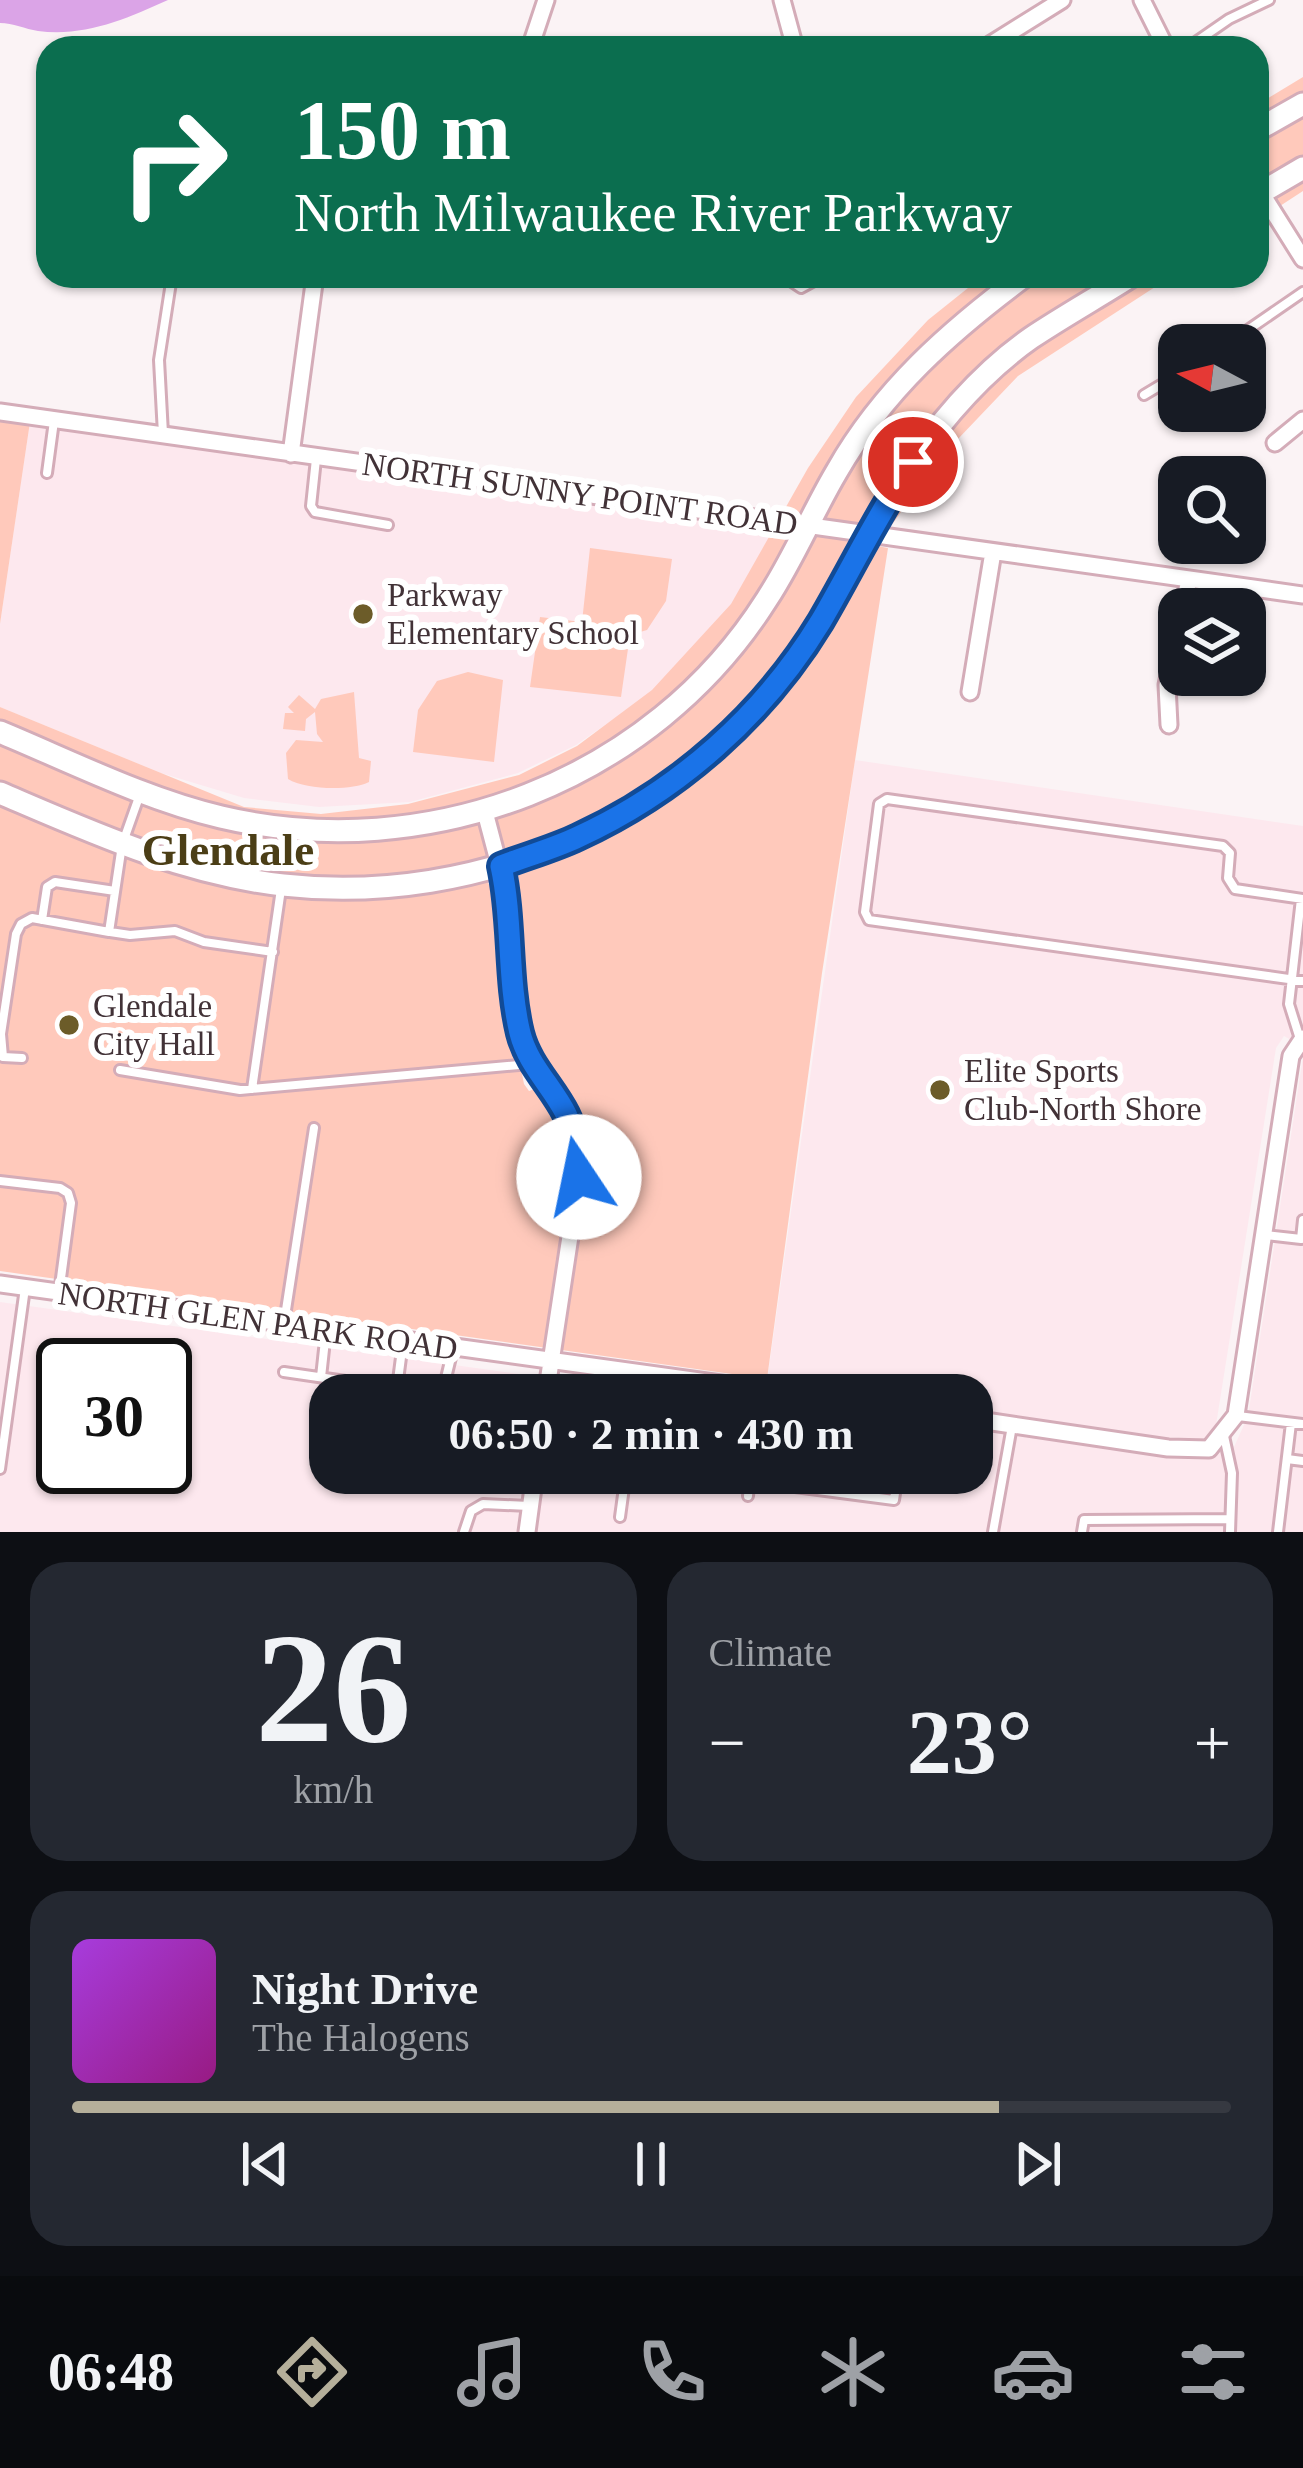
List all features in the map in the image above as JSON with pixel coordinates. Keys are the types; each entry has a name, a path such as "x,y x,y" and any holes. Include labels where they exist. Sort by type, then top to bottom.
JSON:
{"street":[{"path":"534,36 546,0"},
{"path":"782,0 792,36"},
{"path":"1004,36 1062,0"},
{"path":"1142,0 1160,36"},
{"path":"1269,123 1303,104"},
{"path":"1269,185 1303,168"},
{"path":"1269,208 1303,259"},
{"path":"291,454 313,288"},
{"path":"0,732 218,817 308,831 379,829 485,812 596,764 682,701 712,671 766,601 860,435 909,373 949,334 1008,288"},
{"path":"0,793 122,845 187,865 282,885 389,887 501,866 576,838 673,782 736,729 796,658 929,440 974,389 1028,341 1112,288"},
{"name":"NORTH SUNNY POINT ROAD","path":"0,412 1303,595"},
{"path":"1275,443 1303,420"},
{"path":"970,692 993,552"},
{"path":"1187,588 1189,579"},
{"path":"1168,696 1169,725"},
{"path":"485,812 508,898 520,1034 532,1064 566,1114 577,1144 579,1177 549,1374"},
{"path":"993,1422 1168,1448 1209,1449 1224,1434 1236,1415 1291,1056 1302,1039"},
{"name":"NORTH GLEN PARK ROAD","path":"0,1284 638,1374"},
{"path":"527,1532 532,1494"}],"lane":[{"path":"1205,36 1269,0"},
{"path":"163,435 159,360 170,288"},
{"path":"1257,324 1303,292"},
{"path":"1144,395 1158,387"},
{"path":"47,473 55,420"},
{"path":"316,457 311,506 315,512 388,525"},
{"path":"109,932 122,845 141,790"},
{"path":"1302,1039 1289,1004 1290,980 1302,899 1235,889 1228,878 1230,853 1223,846 887,799 879,804 865,912 869,920 1290,980 1303,981"},
{"path":"42,920 47,887 55,882 115,891"},
{"path":"252,1089 282,885"},
{"path":"22,1058 2,1058 1,1034 16,934 32,918 130,935 175,931 204,942 273,952"},
{"path":"120,1070 252,1089 532,1064"},
{"path":"284,1325 314,1128"},
{"path":"0,1181 68,1193 71,1203 59,1293"},
{"path":"1263,1235 1300,1239 1303,1220"},
{"path":"0,1469 25,1288"},
{"path":"321,1374 326,1331"},
{"path":"399,1374 403,1342"},
{"path":"446,1374 453,1349"},
{"path":"284,1372 309,1376"},
{"path":"1236,1415 1303,1424"},
{"path":"1278,1532 1291,1423"},
{"path":"993,1532 1012,1425"},
{"path":"1224,1434 1232,1473 1230,1532"},
{"path":"1287,1459 1303,1461"},
{"path":"620,1517 623,1494"},
{"path":"856,1494 894,1500 895,1494"},
{"path":"464,1532 471,1511 483,1504 531,1506"},
{"path":"1082,1532 1084,1520 1231,1519"}],"shaded area":[{"path":"0,0 168,0 105,25 55,32 0,23"},
{"path":"1303,77 1303,191 1269,213 1269,98"},
{"path":"968,288 1154,288 1018,376 937,461 877,546 888,548 822,973 768,1374 731,1374 0,1271 0,707 244,807 321,814 408,804 519,775 577,746 652,690 731,604 808,468 856,397 928,320","holes":["514,874 525,999 536,1050 556,1081 529,1091 524,1084 509,1009 501,902 486,880"]},
{"path":"0,418 30,422 0,624"},
{"name":"Parkway Elementary School","path":"30,422 771,531 770,541 733,605 653,692 576,745 518,773 410,802 319,807 244,798 161,773 0,707 0,624"},
{"path":"590,548 672,559 666,601 647,630 630,635 621,697 530,687 540,617 582,622"},
{"path":"468,672 503,680 494,762 413,752 418,710 437,681"},
{"path":"354,692 359,758 371,761 369,782 328,788 288,779 286,753 296,740 323,742 317,734 315,712 306,719 305,731 283,729 285,713 294,713 288,707 299,695 315,709 321,699"},
{"path":"855,760 1303,826 1303,1047 1284,1036 1276,1048 1216,1425 1234,1447 1248,1416 1303,1057 1303,1532 0,1532 0,1302 519,1374 309,1374 309,1494 993,1494 993,1374 768,1374"}],"place":[{"name":"Parkway Elementary School","path":"363,614"},
{"name":"Glendale City Hall","path":"69,1025"},
{"name":"Elite Sports Club-North Shore","path":"940,1090"}],"district":[{"name":"Glendale","path":"228,850"}],"route":[{"path":"579,1177 577,1144 566,1114 532,1064 520,1034 501,866 576,838 626,812 673,782 736,729 796,658 913,462"}]}
